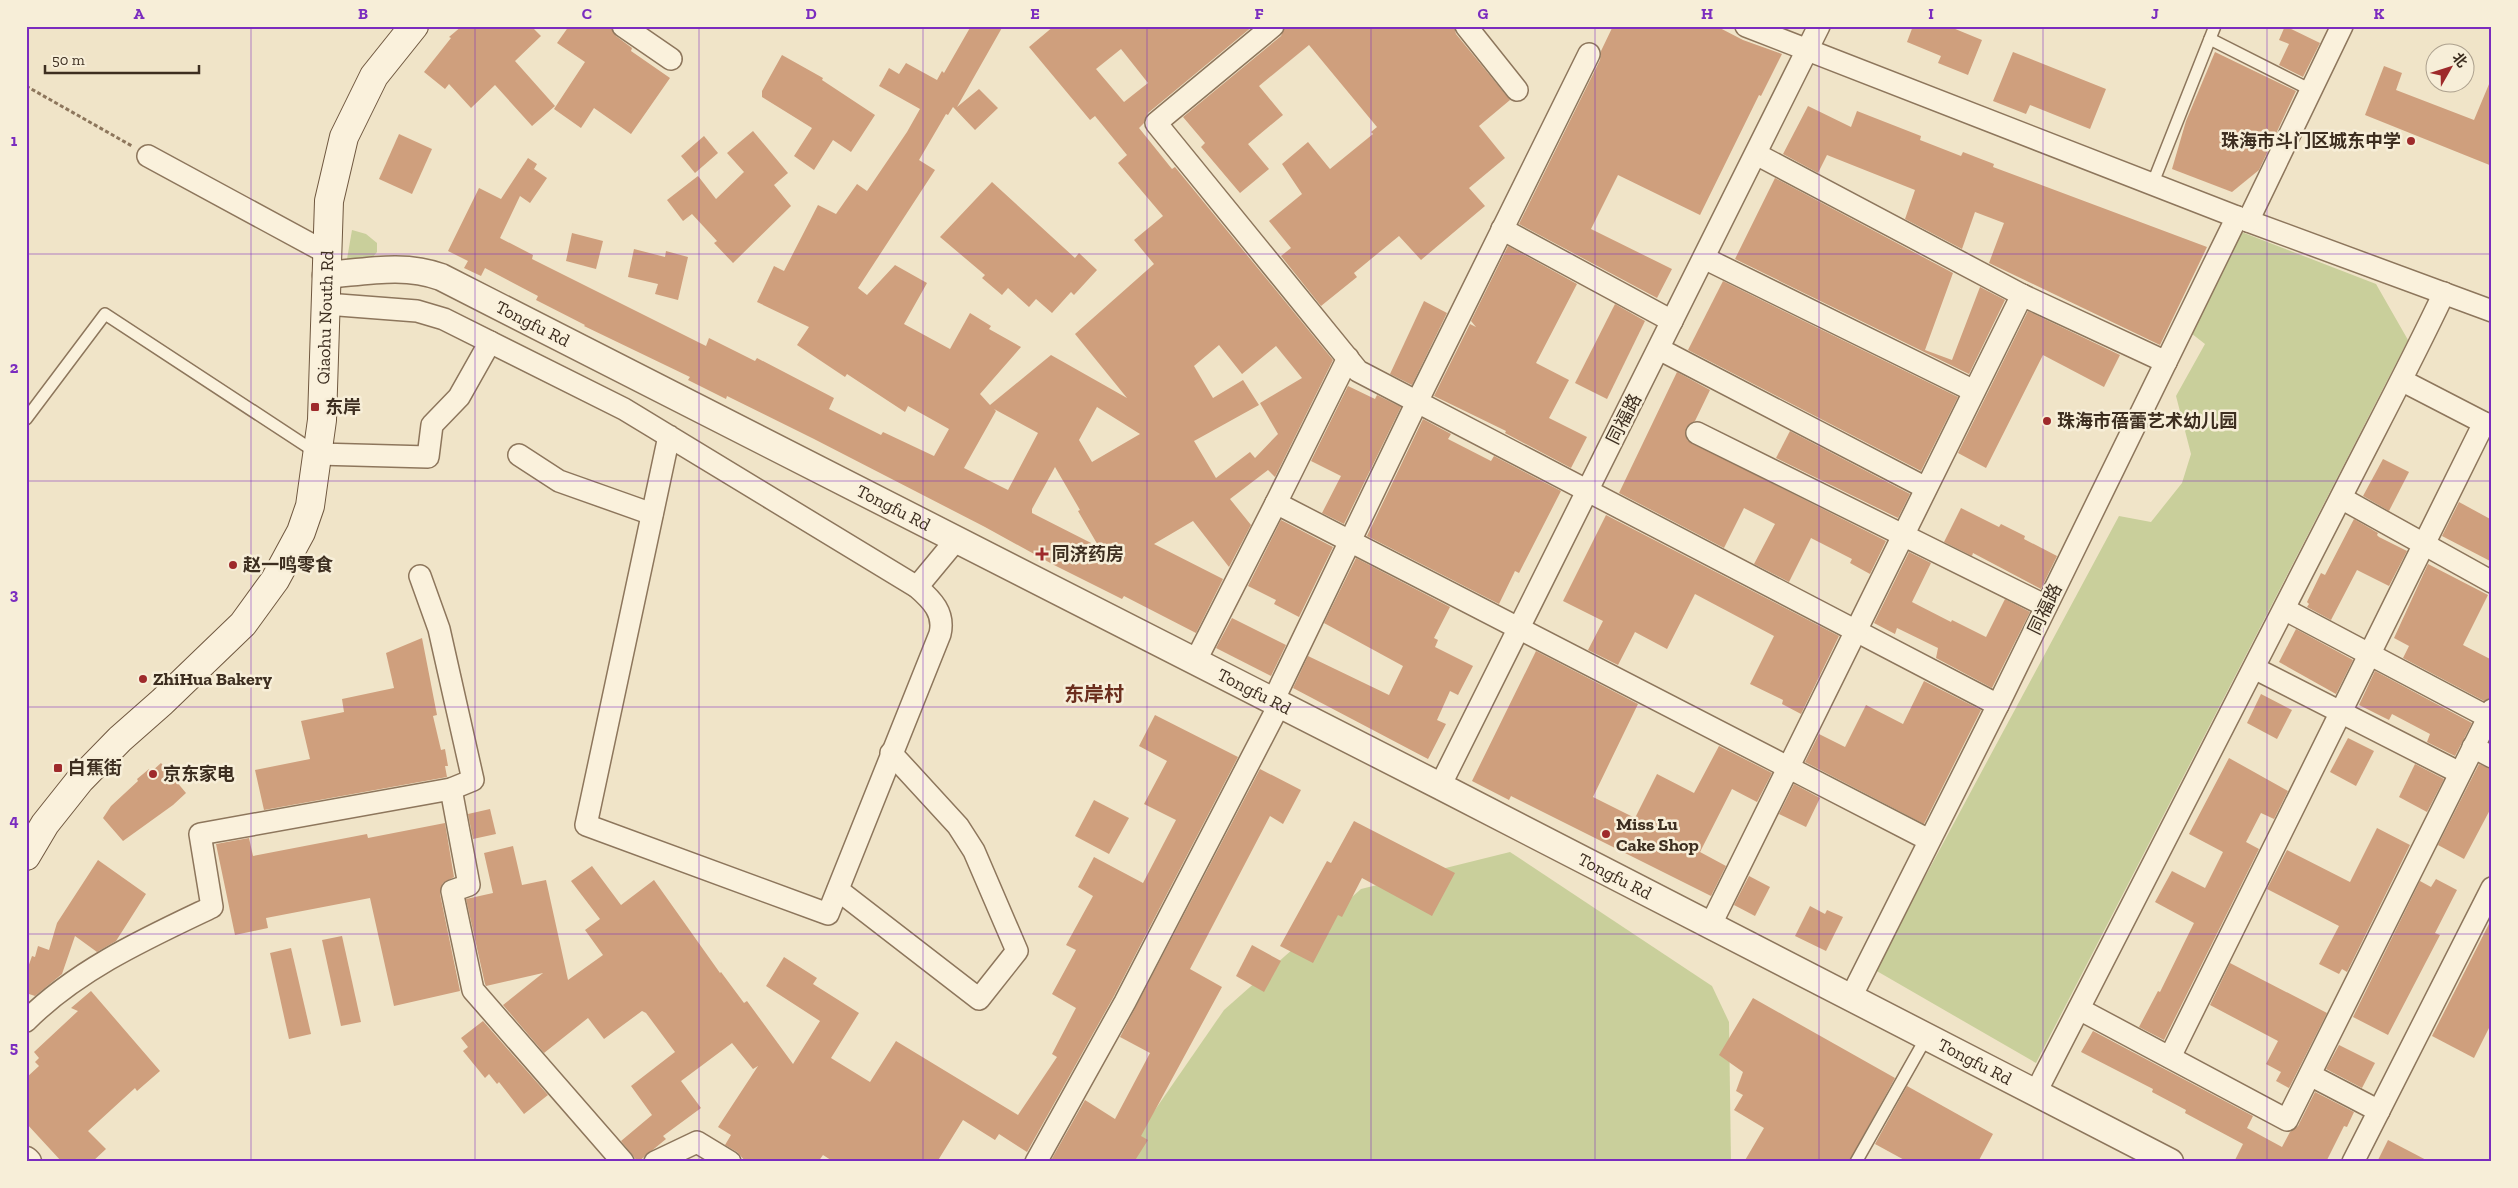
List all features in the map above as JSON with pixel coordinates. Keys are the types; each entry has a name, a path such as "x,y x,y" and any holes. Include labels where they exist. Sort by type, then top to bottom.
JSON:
{"main road":[{"name":"Qiaohu Nouth Rd","path":"26,856 45,824 80,780 120,739 162,702 243,624 275,580 301,532 310,506 322,420 329,201 344,137 374,76 414,26"}],"street":[{"path":"623,26 671,59"},
{"path":"1273,26 1156,123 1358,371 1998,705"},
{"path":"1466,26 1517,90"},
{"path":"1746,26 1807,52 2152,185 2492,311"},
{"name":"同福路","path":"1440,786 1820,26"},
{"name":"同福路","path":"1850,999 1998,705 2166,362 2311,90 2342,26"},
{"path":"1036,1162 1125,1002 1276,703 1349,542 1589,54"},
{"path":"1756,154 2022,295 2166,362"},
{"path":"148,156 326,264"},
{"path":"1502,229 1672,321"},
{"path":"1704,258 1974,391"},
{"name":"Tongfu Rd","path":"326,264 415,270 441,277 1440,786 1850,999 2170,1162"},
{"path":"2035,1094 2286,610 2341,498 2403,380 2444,293"},
{"path":"1710,926 2022,295"},
{"path":"326,304 416,311 430,314 490,342 624,409 917,587 931,599 940,614 942,624 828,914 586,825 668,436"},
{"path":"318,454 428,457 432,425 459,397 490,342"},
{"path":"1659,349 1926,488"},
{"path":"1195,662 1348,358"},
{"path":"2170,1057 2424,544 2488,425 2403,380"},
{"path":"1697,433 2046,606"},
{"path":"520,455 559,481 652,514"},
{"path":"2341,498 2492,582"},
{"path":"1276,503 1929,840"},
{"path":"917,587 956,540"},
{"path":"26,1021 44,1003 84,975 126,950 212,907 200,834 252,824 452,796 473,780 438,629 420,576"},
{"path":"2080,1009 2287,1120 2460,773 2482,752 2490,714 2369,654 2286,610"},
{"path":"2256,668 2460,773"},
{"path":"838,890 979,999 1017,951 974,851 958,826 891,752"},
{"path":"452,796 469,886 452,891 474,990 623,1162"},
{"path":"2353,1162 2492,888"},
{"path":"2310,1075 2379,1111"},
{"path":"655,1162 697,1142 730,1162"}],"lane":[{"path":"2152,185 2215,26"},
{"path":"2210,39 2311,90"},
{"path":"26,419 104,314 318,454"},
{"path":"1856,1162 1926,1038"}],"path":[{"path":"26,86 148,156"}],"green space":[{"path":"352,230 366,234 377,243 377,252 371,259 351,264 347,259"},
{"path":"2239,231 2376,284 2408,340 2036,1063 1875,970 2119,516 2151,522 2182,483 2191,454 2176,396 2205,344 2187,330"},
{"path":"1510,852 1712,986 1729,1022 1731,1162 1119,1162 1224,1010 1361,889"}],"building":[{"path":"462,26 531,26 541,36 515,61 555,106 532,126 495,85 471,108 449,84 445,89 424,72 451,38 449,37"},
{"path":"569,26 611,26 616,36 632,48 631,51 670,78 631,134 594,108 581,128 554,109 585,62 557,43"},
{"path":"971,26 1003,26 957,107 979,89 998,108 975,130 953,107 948,115 946,114 919,160 935,170 858,288 867,295 895,265 927,283 904,324 950,349 970,313 991,326 989,329 1021,347 980,394 990,405 1051,355 1127,398 1075,334 1154,264 1134,240 1163,216 1118,163 1127,155 1095,116 1090,120 1029,47 1054,26 1253,26 1148,113 1144,123 1139,128 1172,169 1175,167 1333,360 1275,477 1268,470 1230,499 1251,525 1229,567 1193,521 1154,544 1223,579 1196,633 1124,596 1122,599 1054,565 985,527 814,439 727,396 726,399 688,380 690,377 584,326 536,300 538,296 485,268 481,276 464,268 468,261 448,251 479,188 501,199 528,158 537,164 534,169 547,178 530,203 520,196 500,238 533,255 532,259 706,346 709,338 755,361 757,358 834,398 829,409 881,435 883,432 934,456 949,429 908,406 905,412 847,374 845,377 797,345 809,327 757,302 774,266 784,271 818,205 836,214 857,184 867,191 907,132 920,109 879,86 889,68 899,74 906,63 937,80 942,71 944,73","holes":["1121,49 1148,83 1124,102 1096,69","1219,345 1242,374 1276,346 1302,378 1260,403 1278,434 1255,458 1250,452 1216,478 1194,441 1259,405 1243,380 1213,398 1194,366","1097,407 1140,434 1092,462 1079,440","994,409 1038,433 1008,490 964,468 996,411","1055,467 1099,547 1032,513 1032,509"]},
{"path":"1285,26 1454,26 1456,34 1510,100 1479,126 1505,158 1469,188 1485,206 1421,260 1399,236 1354,273 1357,277 1321,306 1281,256 1291,248 1269,221 1302,194 1282,164 1308,142 1330,169 1373,134 1371,132 1377,127 1309,45 1259,86 1283,115 1248,144 1269,169 1240,193 1201,147 1205,143 1183,117 1281,36"},
{"path":"1613,26 1716,26 1743,40 1782,54 1761,96 1759,95 1700,215 1618,175 1591,229 1672,269 1657,298 1519,224 1600,60 1601,51"},
{"path":"1913,26 1948,26 1982,40 1968,75 1938,63 1941,56 1907,42"},
{"path":"2285,26 2320,43 2303,77 2279,65 2289,44 2279,40"},
{"path":"2013,52 2106,89 2090,129 2030,105 2026,114 1993,101"},
{"path":"2215,52 2296,91 2259,170 2232,192 2172,169 2186,121"},
{"path":"782,55 823,78 822,80 875,115 851,152 833,140 814,170 794,156 812,128 762,97 762,91"},
{"path":"2384,66 2402,73 2396,90 2474,120 2492,77 2492,166 2365,115"},
{"path":"1808,106 1851,127 1857,111 1921,136 1920,140 1961,156 1963,152 1994,164 1993,167 2207,247 2160,345 1989,263 2004,223 1975,212 1962,249 1905,219 1915,190 1827,155 1818,173 1783,154"},
{"path":"753,131 788,173 774,185 791,206 733,263 714,243 717,241 692,214 683,221 667,200 698,176 716,199 744,172 727,153"},
{"path":"399,134 432,149 412,194 379,179"},
{"path":"704,136 718,153 695,173 681,156"},
{"path":"1775,178 1953,273 1925,350 1952,360 1980,287 2005,300 1969,374 1735,259"},
{"path":"992,182 1075,258 1079,253 1097,270 1074,295 1071,292 1052,313 1036,299 1029,307 1008,288 1002,295 982,278 985,275 940,237"},
{"path":"572,233 603,241 596,269 566,261"},
{"path":"1508,246 1577,284 1536,363 1569,380 1549,418 1587,437 1571,468 1505,433 1506,431 1434,396 1470,324 1476,327 1471,321"},
{"path":"634,249 665,257 666,251 688,257 678,300 655,294 658,284 628,277"},
{"path":"1723,281 1958,397 1921,471 1688,350"},
{"path":"1424,301 1447,313 1412,385 1390,374"},
{"path":"1615,304 1645,321 1607,399 1575,383"},
{"path":"2028,311 2120,355 2104,387 2043,355 1986,468 1958,453"},
{"path":"1677,372 1710,390 1695,421 1686,428 1687,440 1886,541 1870,574 1850,563 1852,559 1811,538 1789,582 1754,564 1775,524 1744,508 1724,548 1619,493"},
{"path":"1348,386 1375,399 1377,395 1401,407 1344,524 1322,513 1341,476 1311,461"},
{"path":"1423,419 1451,434 1448,439 1491,461 1494,456 1561,491 1519,573 1515,571 1499,604 1367,536"},
{"path":"1790,431 1910,494 1898,518 1776,458"},
{"path":"2383,459 2409,472 2389,511 2363,496"},
{"path":"2459,502 2492,520 2492,562 2442,536"},
{"path":"1961,508 1999,527 2001,524 2025,536 2024,539 2057,556 2041,589 1973,553 1972,556 1944,542"},
{"path":"1606,515 1839,636 1801,714 1782,704 1783,700 1750,684 1774,636 1695,594 1667,649 1635,632 1618,665 1588,650 1603,621 1563,601"},
{"path":"2354,519 2378,533 2379,537 2407,551 2389,586 2357,570 2331,620 2307,607 2309,604 2307,602 2321,573 2325,575"},
{"path":"1281,520 1333,547 1299,617 1274,604 1276,600 1248,586"},
{"path":"1909,552 1931,563 1912,602 1951,622 1952,620 1986,637 2005,599 2030,612 1992,688 1936,658 1938,648 1897,628 1895,634 1874,623"},
{"path":"1356,558 1450,607 1434,638 1438,640 1435,647 1473,666 1458,695 1450,691 1437,720 1446,724 1428,759 1293,688 1308,656 1389,695 1403,666 1324,623"},
{"path":"2428,564 2488,595 2463,645 2492,660 2492,698 2484,701 2403,658 2409,646 2394,638"},
{"path":"1232,618 1286,645 1271,676 1216,648"},
{"path":"2296,629 2353,660 2336,694 2279,662"},
{"path":"422,638 437,715 433,716 441,750 445,749 448,766 445,766 447,777 264,810 255,770 310,759 301,721 344,712 342,699 394,688 386,653"},
{"path":"1536,651 1638,704 1593,797 1635,818 1657,774 1694,793 1719,746 1772,773 1757,802 1732,789 1700,852 1726,866 1711,896 1511,796 1509,800 1472,781"},
{"path":"2375,671 2472,723 2455,756 2427,742 2430,734 2392,714 2389,720 2359,705"},
{"path":"1924,681 1981,710 1924,824 1805,762 1819,734 1845,747 1866,705 1903,724"},
{"path":"2261,694 2292,710 2277,739 2247,723"},
{"path":"1155,715 1238,757 1114,996 1027,1152 999,1134 995,1140 963,1120 937,1162 834,1162 823,1155 818,1162 746,1162 737,1152 725,1145 731,1135 718,1127 758,1066 753,1069 732,1043 681,1081 701,1108 663,1136 666,1139 638,1162 621,1141 652,1115 631,1086 675,1052 646,1013 642,1011 604,1039 588,1018 544,1053 503,1005 543,973 486,986 485,984 466,899 493,893 484,853 513,846 522,885 546,880 568,980 603,955 585,930 600,919 571,881 592,866 621,905 654,880 720,973 744,1003 747,1001 793,1064 820,1021 766,986 784,957 817,978 813,984 859,1013 831,1058 870,1082 896,1041 1018,1115 1057,1057 1052,1054 1076,1008 1052,994 1076,950 1066,945 1093,896 1078,887 1094,857 1143,883 1176,820 1144,804 1167,761 1139,746"},
{"path":"2348,738 2374,751 2356,786 2330,772"},
{"path":"2229,758 2288,791 2274,819 2261,813 2246,842 2259,849 2164,1040 2139,1027 2158,991 2160,992 2194,923 2155,902 2172,871 2205,888 2223,852 2189,834"},
{"path":"161,763 186,793 173,805 123,841 103,818 111,806 138,781 137,779 149,769 151,772"},
{"path":"2415,764 2444,779 2427,812 2399,797"},
{"path":"2479,764 2492,769 2492,806 2464,859 2438,845"},
{"path":"1260,769 1301,790 1283,824 1270,816 1190,969 1222,987 1141,1136 1148,1140 1134,1162 1050,1162 1085,1100 1115,1119 1150,1053 1120,1037"},
{"path":"1794,784 1820,798 1806,827 1779,814"},
{"path":"1094,800 1129,818 1109,854 1075,836"},
{"path":"490,809 496,834 473,839 468,814"},
{"path":"1354,821 1455,873 1432,916 1362,878 1342,917 1338,915 1313,963 1280,946 1327,861 1331,863"},
{"path":"445,823 454,877 443,883 440,894 460,991 394,1006 370,898 266,918 268,928 235,935 216,844 249,838 253,856 367,834 368,838"},
{"path":"2377,828 2410,845 2347,972 2342,969 2339,974 2319,964 2339,926 2267,889 2287,850 2350,882"},
{"path":"98,860 146,894 116,941 97,952 75,936 62,974 35,996 26,993 26,973 32,956 35,957 38,946 49,950 57,923"},
{"path":"1749,876 1770,887 1755,916 1734,905"},
{"path":"2436,879 2457,890 2435,933 2440,935 2388,1035 2353,1017 2420,881 2431,887"},
{"path":"1810,906 1825,914 1827,910 1843,917 1826,951 1795,936"},
{"path":"2492,918 2492,1022 2474,1058 2432,1036"},
{"path":"342,936 361,1022 341,1026 322,940"},
{"path":"1252,945 1281,961 1264,992 1236,976"},
{"path":"291,948 311,1034 289,1039 270,953"},
{"path":"2230,963 2327,1013 2289,1088 2276,1081 2281,1072 2266,1064 2278,1041 2210,1005"},
{"path":"91,991 160,1071 137,1091 135,1088 88,1131 106,1149 92,1162 62,1162 26,1123 26,1078 39,1066 35,1062 39,1058 34,1052 78,1011 71,1008"},
{"path":"1753,998 1895,1078 1849,1162 1744,1162 1764,1128 1734,1110 1743,1095 1736,1091 1743,1072 1719,1055"},
{"path":"483,1021 548,1095 524,1114 499,1082 497,1084 489,1074 485,1078 463,1051 468,1047 461,1038"},
{"path":"2093,1031 2253,1116 2247,1128 2282,1147 2290,1132 2298,1126 2315,1092 2354,1112 2347,1127 2344,1126 2326,1162 2234,1162 2243,1144 2185,1113 2186,1110 2152,1092 2153,1089 2081,1052"},
{"path":"2339,1045 2375,1063 2362,1088 2326,1069"},
{"path":"1907,1086 1993,1134 1978,1162 1908,1162 1875,1144"},
{"path":"2388,1140 2430,1162 2377,1162"}],"place":[{"name":"珠海市斗门区城东中学","path":"2411,141"},
{"name":"东岸","path":"315,407"},
{"name":"珠海市蓓蕾艺术幼儿园","path":"2047,421"},
{"name":"同济药房","path":"1042,554"},
{"name":"赵一鸣零食","path":"233,565"},
{"name":"ZhiHua Bakery","path":"143,679"},
{"name":"白蕉街","path":"58,768"},
{"name":"京东家电","path":"153,774"},
{"name":"Miss Lu Cake Shop","path":"1606,834"}],"district":[{"name":"东岸村","path":"1094,694"}]}
